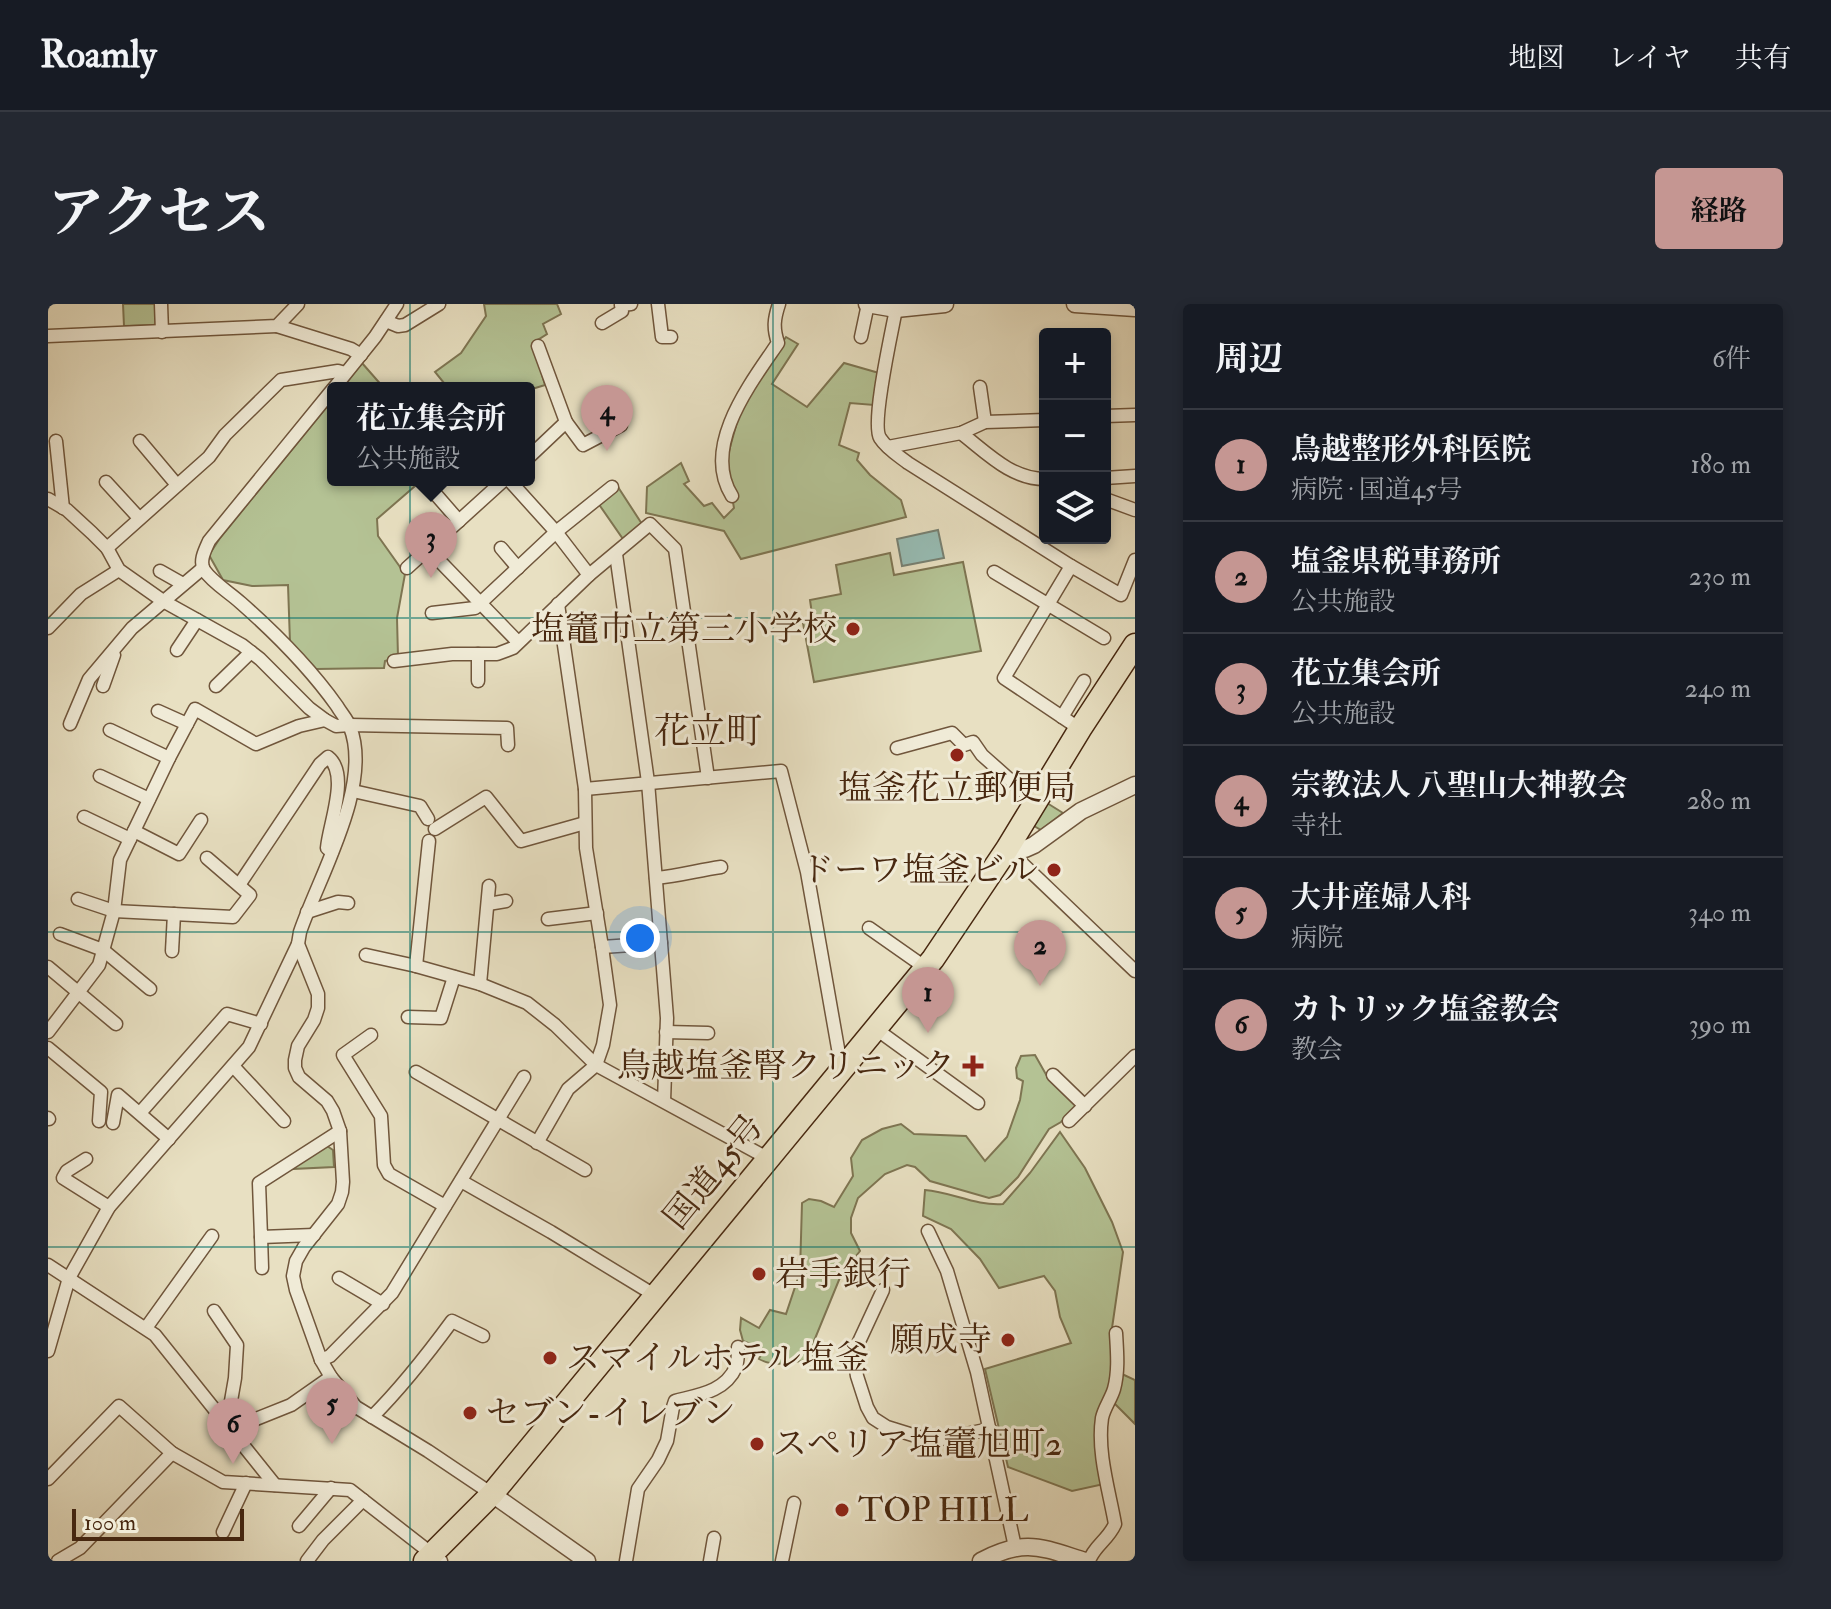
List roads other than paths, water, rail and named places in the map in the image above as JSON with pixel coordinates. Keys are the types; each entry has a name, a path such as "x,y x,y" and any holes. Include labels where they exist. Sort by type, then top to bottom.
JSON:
{"highway":[{"name":"国道45号","path":"432,1559 492,1494 926,968 1035,802 1071,723 1135,645"}],"street":[{"path":"161,304 162,332"},
{"path":"277,326 298,304"},
{"path":"338,382 397,304"},
{"path":"386,321 398,326 405,325 439,304"},
{"path":"602,323 622,311 621,305 631,304"},
{"path":"658,304 662,337 671,337"},
{"path":"732,496 724,477 722,450 740,399 778,343 774,319 779,304"},
{"path":"861,337 868,304 896,309 945,304"},
{"path":"1075,304 1135,308"},
{"path":"896,309 878,426 879,436 888,447 908,463 1121,595 1135,560"},
{"path":"48,336 277,326 351,349 361,355"},
{"path":"538,346 566,422 583,445 621,425"},
{"path":"107,548 209,457 225,435 281,380 338,371 345,373"},
{"path":"980,387 985,422"},
{"path":"48,1351 69,1278 109,1207 249,1047 298,944 307,912 347,813 353,791 355,756 350,725 296,657 215,582 203,568 202,561 209,541 327,395"},
{"path":"1111,416 1135,415"},
{"path":"888,447 961,433 985,422 1039,420"},
{"path":"535,451 566,422"},
{"path":"961,433 1021,477 1039,479"},
{"path":"56,441 63,508"},
{"path":"140,441 177,485"},
{"path":"1111,478 1135,476"},
{"path":"106,482 139,518"},
{"path":"428,486 459,521"},
{"path":"407,568 500,486"},
{"path":"513,486 556,532 589,575"},
{"path":"432,613 475,608 556,532 612,487"},
{"path":"48,499 63,508 107,548 119,570 163,601 251,652 309,708 336,726 507,728 508,745"},
{"path":"1111,501 1135,510"},
{"path":"394,661 452,654 497,654 513,648 589,575 650,524 675,549 708,778"},
{"path":"501,548 518,568"},
{"path":"428,549 518,642"},
{"path":"616,554 648,782 667,1018 664,1101"},
{"path":"1071,566 1004,678 1071,723 1084,681"},
{"path":"70,724 89,679 132,628 203,568"},
{"path":"48,628 81,594 119,570"},
{"path":"160,571 183,584"},
{"path":"994,572 1104,638"},
{"path":"537,1143 568,1089 596,1065 610,1005 586,848 585,789 558,604"},
{"path":"177,650 197,620"},
{"path":"103,686 117,648"},
{"path":"216,686 251,652"},
{"path":"478,654 478,681"},
{"path":"48,1032 99,965 114,911 120,860 195,709 256,744 299,726 325,720"},
{"path":"158,711 187,724"},
{"path":"110,730 169,758"},
{"path":"897,748 952,733 964,745 973,742 982,755 1035,802"},
{"path":"239,885 320,764 328,757 334,761 337,775 336,800 327,848 332,852"},
{"path":"585,789 781,771 807,872 839,1054 848,1063"},
{"path":"100,776 149,799"},
{"path":"1007,849 1025,849 1034,845 1081,811 1135,785"},
{"path":"353,791 420,806 431,829 416,966"},
{"path":"431,829 486,797 521,841 585,823"},
{"path":"84,817 179,854 201,820"},
{"path":"1007,849 1135,971"},
{"path":"78,899 114,911 233,917 250,895 207,858"},
{"path":"656,878 721,867"},
{"path":"480,984 489,886"},
{"path":"488,904 506,901"},
{"path":"307,912 338,902 348,903"},
{"path":"548,919 597,913"},
{"path":"172,951 174,914"},
{"path":"869,928 926,968"},
{"path":"60,934 103,950 150,989"},
{"path":"602,947 661,943"},
{"path":"298,944 318,994 318,1008 298,1046 295,1068 305,1084 327,1101 340,1131 342,1192 338,1204 304,1247 296,1261 293,1276 321,1360 356,1407 492,1494 582,1560"},
{"path":"366,955 480,984 527,1003 596,1065 769,1159"},
{"path":"48,967 116,1024"},
{"path":"408,1017 441,1018 454,977"},
{"path":"140,1113 227,1014 261,1024"},
{"path":"876,1029 978,1103"},
{"path":"666,1032 708,1033"},
{"path":"371,1035 343,1055 381,1116 384,1165 389,1174 445,1206"},
{"path":"48,1048 101,1092 106,1122 118,1095 169,1139"},
{"path":"1069,1121 1135,1056"},
{"path":"233,1066 284,1121"},
{"path":"416,1072 585,1170"},
{"path":"1053,1075 1085,1106"},
{"path":"321,1360 330,1356 392,1293 524,1077"},
{"path":"262,1268 259,1183 340,1131"},
{"path":"86,1159 67,1171 63,1178 109,1207"},
{"path":"461,1181 656,1296"},
{"path":"928,1231 947,1271 977,1372 1015,1547"},
{"path":"261,1237 314,1235"},
{"path":"146,1328 212,1236"},
{"path":"48,1265 155,1335 275,1485"},
{"path":"339,1278 383,1304"},
{"path":"883,1290 857,1346 855,1364 873,1418 887,1427 932,1441 990,1429"},
{"path":"214,1311 237,1345 229,1426"},
{"path":"372,1417 408,1380 455,1315 483,1336"},
{"path":"981,1561 1001,1550 1039,1547 1087,1561 1111,1534 1115,1524 1101,1432 1103,1415 1114,1390 1116,1333"},
{"path":"626,1561 638,1489 667,1441 675,1401 722,1386 736,1366 738,1347"},
{"path":"229,1426 291,1405 331,1377"},
{"path":"48,1479 119,1406 172,1453 223,1482 350,1490 432,1559"},
{"path":"58,1561 80,1548 172,1453"},
{"path":"223,1532 246,1483"},
{"path":"299,1526 331,1488"},
{"path":"307,1561 323,1540 363,1500"},
{"path":"782,1561 794,1503"},
{"path":"710,1561 714,1538"}],"water":[{"path":"938,530 944,558 902,566 897,539"}],"place":[{"name":"宗教法人 八聖山大神教会","path":"607,451"},
{"name":"花立集会所","path":"431,578"},
{"name":"塩竈市立第三小学校","path":"853,629"},
{"name":"塩釜花立郵便局","path":"957,755"},
{"name":"ドーワ塩釜ビル","path":"1054,870"},
{"name":"塩釜県税事務所","path":"1040,986"},
{"name":"鳥越整形外科医院","path":"928,1033"},
{"name":"鳥越塩釜腎クリニック","path":"973,1066"},
{"name":"岩手銀行","path":"759,1274"},
{"name":"願成寺","path":"1008,1340"},
{"name":"スマイルホテル塩釜","path":"550,1358"},
{"name":"セブン-イレブン","path":"470,1413"},
{"name":"大井産婦人科","path":"332,1444"},
{"name":"スペリア塩竈旭町2","path":"757,1444"},
{"name":"カトリック塩釜教会","path":"233,1464"},
{"name":"TOP HILL","path":"842,1510"}],"district":[{"name":"花立町","path":"708,731"}]}
